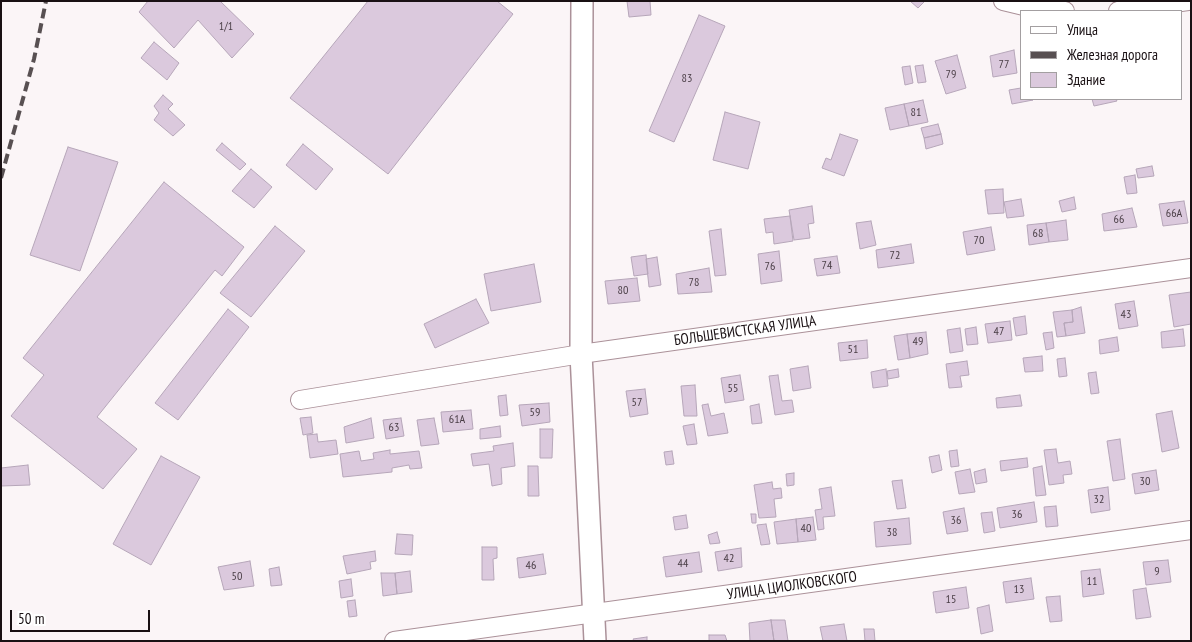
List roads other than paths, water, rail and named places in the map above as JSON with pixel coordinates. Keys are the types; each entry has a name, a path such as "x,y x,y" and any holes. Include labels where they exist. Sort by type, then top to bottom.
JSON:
{"street":[{"path":"582,1 581,354 595,641"},
{"path":"1003,1 1032,8 1055,10"},
{"path":"1125,10 1188,1"},
{"name":"БОЛЬШЕВИСТСКАЯ УЛИЦА","path":"300,400 581,354 1191,268"},
{"name":"УЛИЦА ЦИОЛКОВСКОГО","path":"394,641 1191,530"}],"railway":[{"path":"1,178 34,59 46,1"}]}
